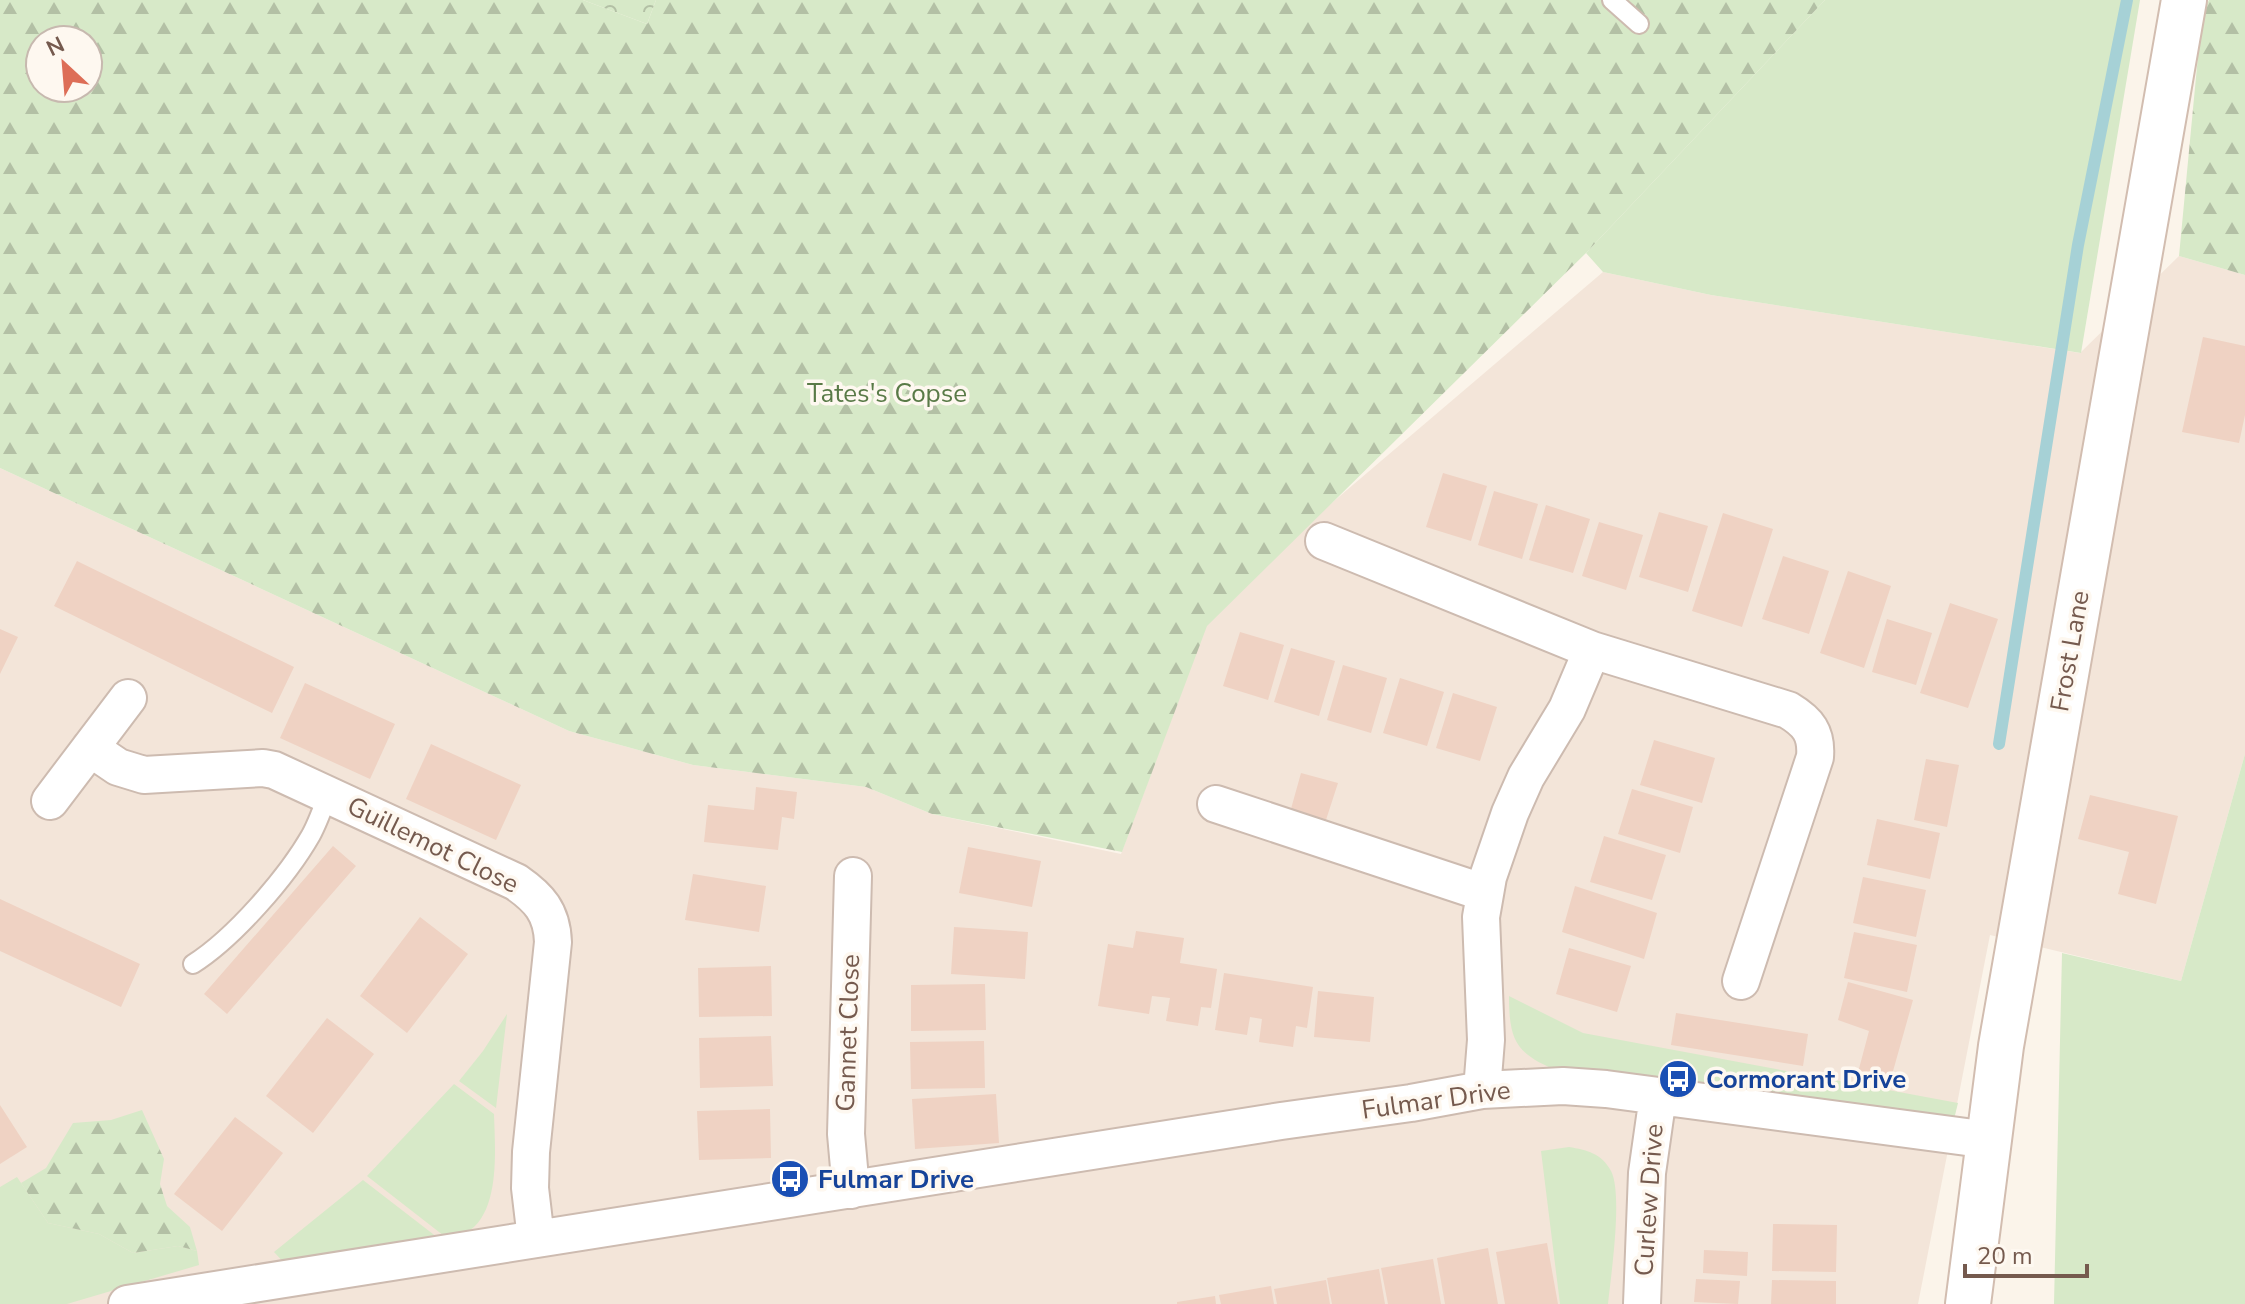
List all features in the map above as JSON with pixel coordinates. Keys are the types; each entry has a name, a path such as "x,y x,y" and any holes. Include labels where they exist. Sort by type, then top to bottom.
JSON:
{"street":[{"name":"Frost Lane","path":"1968,1304 2001,1046 2184,0"},
{"path":"1324,541 1592,650 1788,710 1800,717 1814,734 1816,746 1811,769 1741,981"},
{"path":"1482,1090 1486,1040 1481,917 1485,893 1510,813 1526,777 1567,709 1592,650"},
{"path":"50,801 128,698"},
{"name":"Guillemot Close","path":"90,748 131,773 144,775 263,768 289,775 516,882 536,897 549,916 553,942 530,1171 536,1239"},
{"path":"1216,804 1485,893"},
{"name":"Gannet Close","path":"851,1190 846,1134 853,876"},
{"name":"Fulmar Drive","path":"127,1304 1482,1090 1563,1086 1606,1089 1989,1140"},
{"name":"Curlew Drive","path":"1642,1304 1647,1173 1658,1096"}],"lane":[{"path":"1612,0 1639,24"},
{"path":"193,964 209,954 241,924 295,859 312,832 328,794"}],"shaded area":[{"path":"2179,256 2245,275 2245,754 2181,981 1990,935 1918,1304 0,1304 0,468 569,731 693,765 866,787 932,814 1121,854 1206,626 1327,507 1603,272 1711,295 2080,353"}],"green space":[{"name":"Tates's Copse","path":"0,0 583,0 647,24 656,0 1825,0 1586,253 1207,626 1122,852 932,814 866,787 693,765 569,731 0,468"},
{"path":"583,0 656,0 647,24"},
{"path":"1825,0 2140,0 2081,353 1711,295 1603,272 1586,253"},
{"path":"2209,0 2245,0 2245,275 2179,256 2202,14"},
{"path":"2245,754 2245,1304 2054,1304 2062,953 2181,981"},
{"path":"1509,996 1583,1033 1958,1103 1953,1123 1560,1072 1534,1059 1518,1045 1511,1025"},
{"path":"507,1014 496,1108 459,1081"},
{"path":"454,1084 494,1114 495,1162 491,1196 485,1211 477,1224 466,1233 448,1239 367,1176"},
{"path":"142,1110 164,1159 160,1184 167,1206 190,1227 197,1251 178,1246 133,1253 99,1234 48,1223 21,1183 46,1168 73,1123 111,1120"},
{"path":"1569,1147 1598,1156 1611,1171 1614,1182 1615,1235 1608,1304 1560,1304 1541,1151"},
{"path":"17,1177 48,1223 99,1234 133,1253 178,1246 197,1251 199,1265 67,1304 0,1304 0,1187"},
{"path":"363,1180 442,1241 287,1266 274,1252"}],"building":[{"path":"2203,337 2245,346 2245,415 2239,443 2182,432"},
{"path":"1443,473 1487,486 1471,541 1426,527"},
{"path":"1494,491 1538,504 1522,559 1478,545"},
{"path":"1546,505 1590,519 1573,573 1529,560"},
{"path":"1659,512 1708,526 1688,592 1639,577"},
{"path":"1723,513 1773,529 1742,627 1692,611"},
{"path":"1599,522 1643,535 1626,590 1582,576"},
{"path":"1783,556 1829,571 1809,634 1762,619"},
{"path":"77,561 294,667 272,713 54,606"},
{"path":"1848,571 1891,586 1864,668 1820,653"},
{"path":"1950,603 1998,619 1968,708 1920,693"},
{"path":"1887,619 1932,633 1916,685 1872,672"},
{"path":"0,629 18,637 0,674"},
{"path":"1240,632 1284,645 1268,700 1223,686"},
{"path":"1291,648 1335,661 1319,716 1274,702"},
{"path":"1343,665 1387,678 1371,733 1327,720"},
{"path":"1400,678 1444,692 1427,746 1383,733"},
{"path":"305,683 395,724 370,779 280,738"},
{"path":"1453,693 1497,707 1480,761 1436,748"},
{"path":"1654,740 1715,758 1702,803 1640,785"},
{"path":"431,744 521,785 496,840 406,799"},
{"path":"1926,759 1959,765 1947,827 1914,820"},
{"path":"1301,773 1338,783 1324,826 1289,816"},
{"path":"756,787 797,792 794,819 782,817 778,850 704,842 708,805 754,810"},
{"path":"1632,789 1693,807 1680,853 1618,834"},
{"path":"2090,795 2178,816 2156,904 2118,894 2129,852 2078,839"},
{"path":"1877,819 1940,833 1930,879 1867,865"},
{"path":"1604,836 1666,855 1652,900 1590,882"},
{"path":"333,846 356,866 227,1014 204,994"},
{"path":"968,847 1041,861 1032,907 959,893"},
{"path":"693,874 766,886 759,932 685,920"},
{"path":"1863,877 1926,890 1916,937 1853,923"},
{"path":"1575,886 1657,913 1644,959 1562,932"},
{"path":"0,899 140,964 121,1007 0,951"},
{"path":"420,917 468,954 407,1033 360,996"},
{"path":"954,927 1028,932 1025,979 951,974"},
{"path":"1136,931 1184,938 1180,963 1217,969 1211,1008 1201,1007 1198,1026 1166,1021 1170,998 1152,996 1149,1014 1098,1006 1108,944 1133,948"},
{"path":"1854,932 1917,945 1907,992 1844,978"},
{"path":"1569,948 1631,966 1617,1012 1556,994"},
{"path":"771,966 772,1016 699,1017 698,968"},
{"path":"1224,973 1313,987 1307,1028 1296,1026 1293,1047 1259,1042 1262,1019 1250,1017 1247,1035 1215,1030"},
{"path":"1848,982 1913,1000 1888,1089 1856,1080 1869,1031 1838,1020"},
{"path":"985,984 986,1030 911,1031 911,985"},
{"path":"1318,991 1374,997 1370,1042 1314,1037"},
{"path":"1676,1013 1808,1034 1803,1066 1671,1045"},
{"path":"327,1018 374,1054 313,1133 266,1096"},
{"path":"771,1036 773,1086 700,1088 699,1038"},
{"path":"984,1041 985,1088 911,1089 910,1042"},
{"path":"996,1094 999,1143 915,1149 912,1099"},
{"path":"0,1105 27,1147 0,1164"},
{"path":"770,1109 771,1158 699,1160 697,1111"},
{"path":"235,1117 283,1153 222,1231 174,1194"},
{"path":"1773,1224 1837,1225 1836,1272 1772,1271"},
{"path":"1547,1243 1558,1304 1505,1304 1496,1252"},
{"path":"1488,1248 1498,1304 1445,1304 1437,1258"},
{"path":"1704,1250 1748,1252 1747,1276 1703,1273"},
{"path":"1433,1259 1441,1304 1388,1304 1381,1268"},
{"path":"1379,1269 1385,1304 1332,1304 1327,1278"},
{"path":"1696,1279 1740,1281 1738,1304 1694,1302"},
{"path":"1326,1280 1330,1304 1277,1304 1274,1289"},
{"path":"1772,1280 1836,1281 1836,1304 1771,1304"},
{"path":"1271,1286 1274,1304 1221,1304 1219,1295"},
{"path":"1215,1296 1216,1304 1177,1304 1177,1302"}],"waterway":[{"path":"1999,744 2078,245 2127,0"}],"place":[{"name":"Cormorant Drive","path":"1678,1079"},
{"name":"Fulmar Drive","path":"790,1179"}]}
